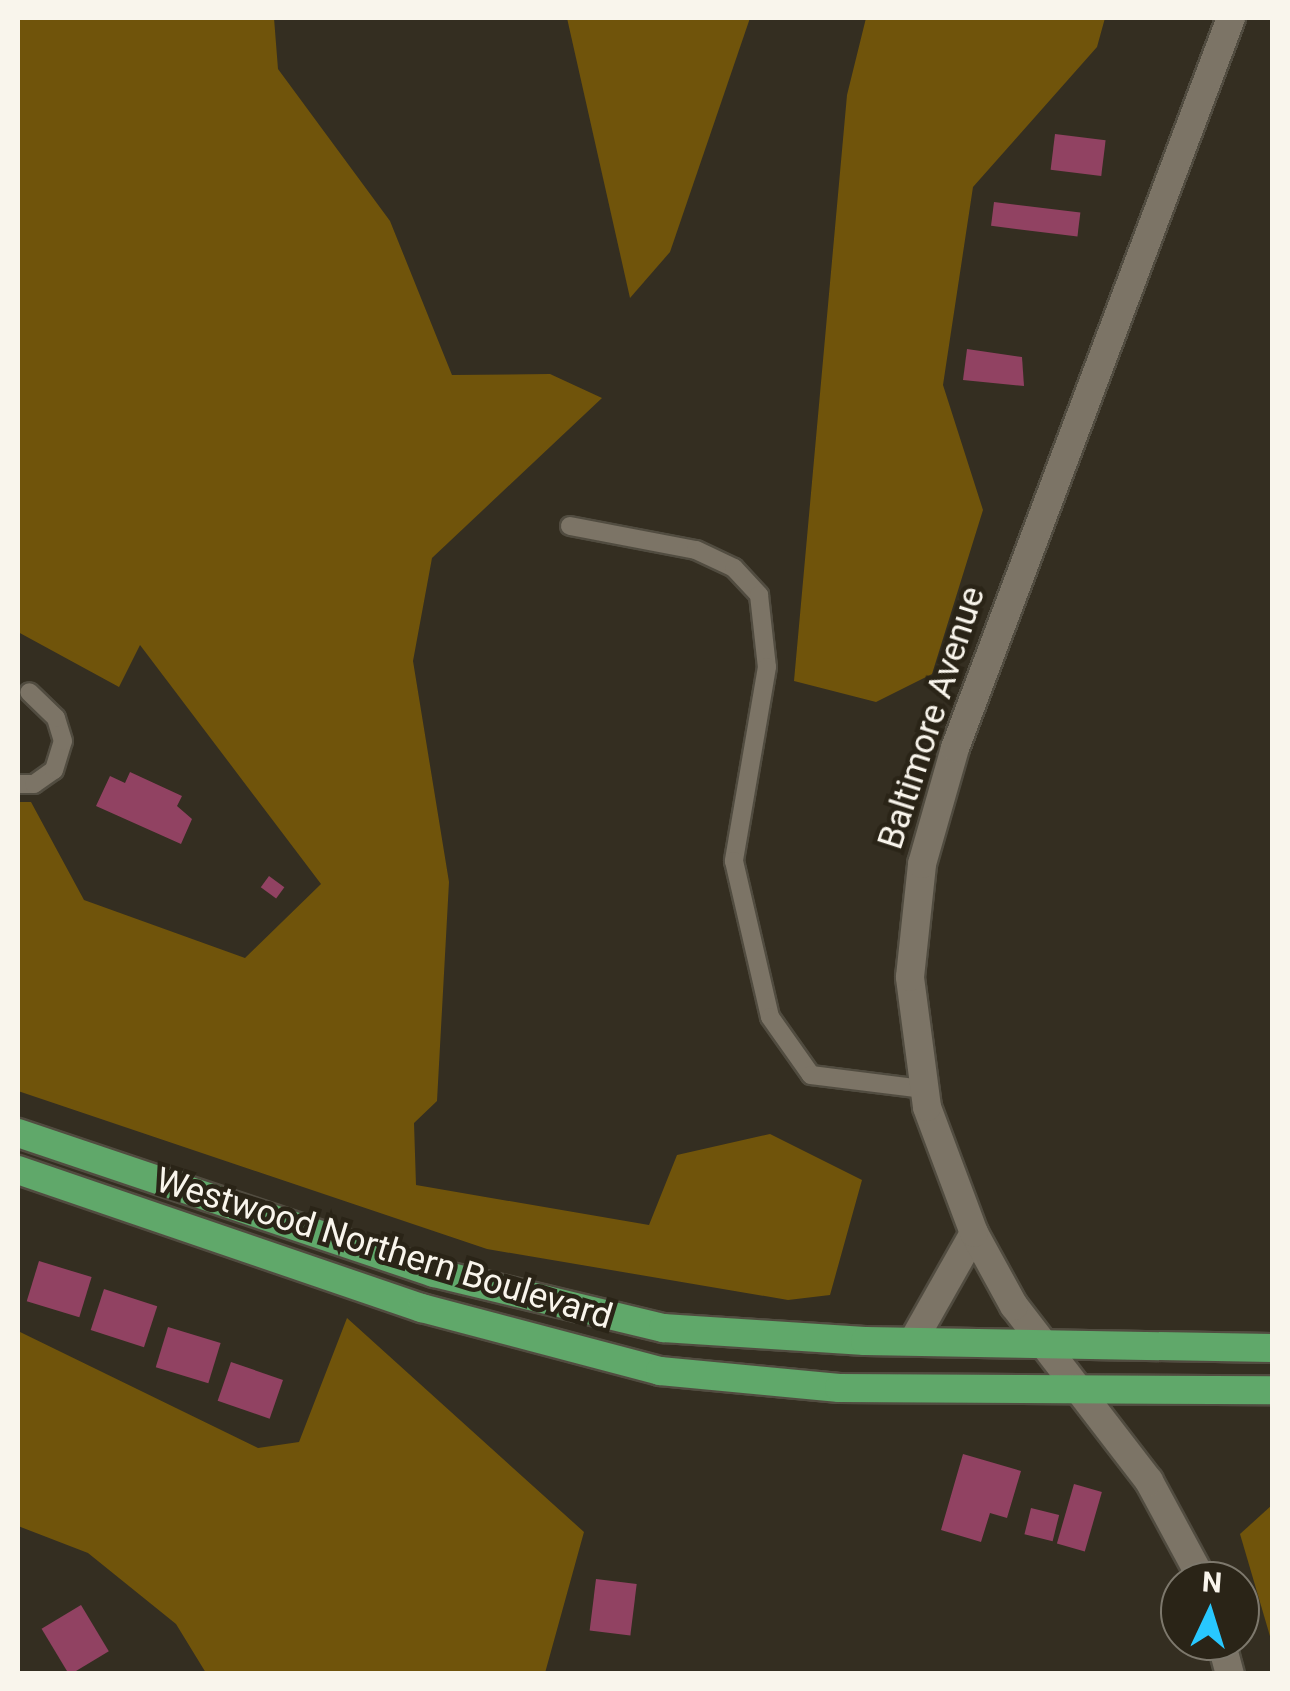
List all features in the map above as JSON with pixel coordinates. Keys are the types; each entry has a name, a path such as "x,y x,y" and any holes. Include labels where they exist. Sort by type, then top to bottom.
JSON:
{"main road":[{"name":"Westwood Northern Boulevard","path":"18,1132 336,1243 553,1307 681,1330 913,1342 1041,1340 1272,1348"},
{"name":"Westwood Northern Boulevard","path":"18,1170 422,1308 660,1371 839,1388 1077,1386 1272,1390"}],"street":[{"name":"Baltimore Avenue","path":"1192,1561 1150,1481 1041,1340 974,1233 924,1089 912,926 937,804 1114,312 1230,18"},
{"path":"913,1342 974,1233"}],"lane":[{"path":"570,526 696,550 734,568 759,595 767,666 734,861 770,1017 811,1076 924,1089"},
{"path":"18,784 34,784 54,770 63,741 56,718 29,692"}],"shaded area":[{"path":"18,18 274,18 278,69 390,221 452,375 550,374 602,398 432,558 413,661 449,882 437,1101 414,1123 416,1185 649,1225 677,1155 770,1134 862,1180 830,1295 788,1300 487,1249 18,1091 18,802 31,802 84,900 245,958 321,884 140,645 119,687 18,632"},
{"path":"567,18 750,18 670,252 630,298"},
{"path":"866,18 1105,18 1097,47 973,187 943,385 983,510 932,674 876,702 794,681 847,95"},
{"path":"347,1318 584,1532 545,1673 206,1673 176,1624 88,1553 18,1526 18,1331 258,1448 299,1442"},
{"path":"1272,1505 1272,1643 1260,1602 1260,1561 1248,1561 1240,1534"}],"building":[{"path":"1055,134 1106,140 1101,176 1051,170"},
{"path":"994,202 1080,213 1077,236 991,226"},
{"path":"967,349 1022,357 1024,386 963,380"},
{"path":"130,772 182,796 177,806 192,819 181,844 96,806 110,776 125,783"},
{"path":"269,876 284,887 276,898 261,887"},
{"path":"39,1261 92,1277 79,1317 27,1301"},
{"path":"104,1289 157,1306 144,1347 91,1330"},
{"path":"168,1327 221,1343 208,1383 156,1367"},
{"path":"231,1362 283,1380 270,1419 218,1401"},
{"path":"963,1454 1021,1471 1007,1518 990,1513 981,1542 941,1530"},
{"path":"1074,1484 1102,1492 1085,1552 1057,1544"},
{"path":"1031,1508 1059,1515 1053,1541 1024,1534"},
{"path":"596,1579 637,1584 630,1636 590,1631"},
{"path":"81,1605 109,1651 69,1674 42,1629"}]}
